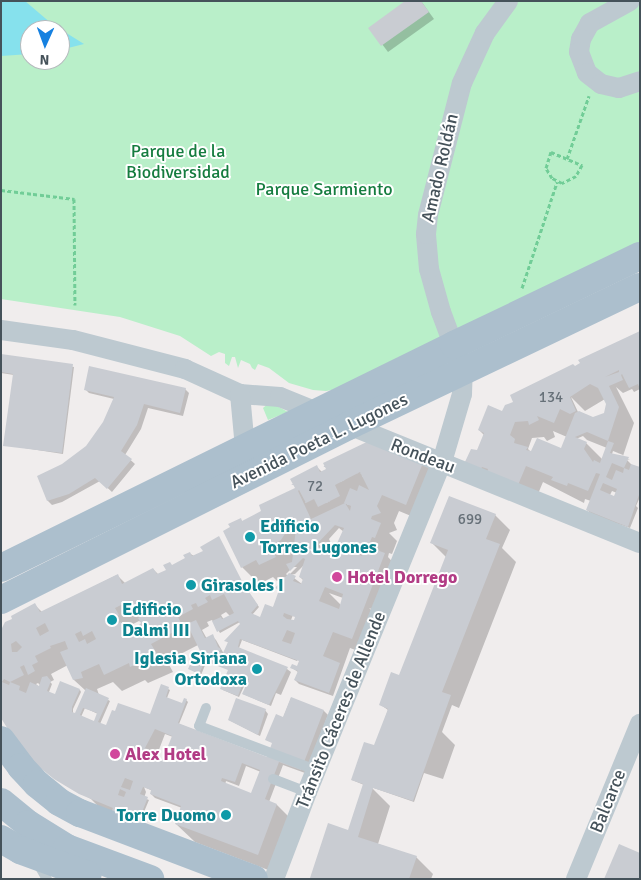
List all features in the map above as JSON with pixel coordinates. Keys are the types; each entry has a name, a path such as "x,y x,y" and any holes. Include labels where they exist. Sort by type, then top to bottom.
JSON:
{"main road":[{"name":"Avenida Poeta L. Lugones","path":"1,568 454,344 640,256"},
{"name":"Avenida Poeta L. Lugones","path":"1,600 348,426 640,287"},
{"path":"1,740 21,767 38,784 60,802 80,813 254,879"},
{"path":"1,802 28,824 67,848 150,879"},
{"path":"1,839 32,854 100,879"}],"street":[{"name":"Amado Roldán","path":"463,371 441,312 429,269 426,234 428,215 462,83 485,33 508,1"},
{"path":"630,1 590,23 581,39 579,52 587,73 601,84 619,88 640,82"},
{"name":"Rondeau","path":"1,330 73,340 185,369 240,394 280,397 640,543"},
{"name":"Tránsito Cáceres de Allende","path":"274,879 307,792 442,462 462,394 463,371"},
{"path":"240,394 245,448"},
{"name":"Balcarce","path":"576,879 640,724"}],"lane":[{"path":"206,708 200,726 316,770"},
{"path":"272,779 307,792"},
{"path":"32,854 47,879"}],"path":[{"path":"567,159 589,95"},
{"path":"550,152 582,165 572,180 557,182 548,174 546,168 550,152"},
{"path":"512,316 557,182"},
{"path":"1,190 74,199 75,305"}],"green space":[{"name":"Parque Sarmiento","path":"1,1 640,1 640,246 337,389 326,391 313,390 289,383 269,368 258,364 255,370 250,364 241,360 238,368 235,357 232,357 229,366 225,363 225,354 219,352 211,356 180,336 120,317 1,299"},
{"path":"270,402 288,412 268,420 263,408"}],"water":[{"path":"1,1 25,1 47,20 20,20 20,55 1,56"},
{"path":"70,35 84,44 70,48"}],"building":[{"path":"405,1 421,1 429,12 381,46 368,28"},
{"path":"640,331 640,389 638,384 629,388 622,374 623,380 609,386 619,407 608,441 614,443 610,453 629,457 624,468 629,470 631,464 640,467 640,492 628,527 586,510 600,474 596,473 588,491 568,483 567,486 551,480 553,477 526,466 518,485 487,473 488,469 482,467 480,470 464,464 471,449 477,450 484,433 478,430 488,405 502,411 505,405 513,402 510,395 573,364 575,366 580,363 578,360","holes":["590,384 598,388 606,404 604,413 593,417 579,411 575,413 561,448 537,438 531,451 526,450 528,447 514,443 515,439 510,435 515,422 528,421 529,425 539,420 537,416 554,423 560,409 570,414 576,411 570,397","587,432 608,441 600,463 594,460 593,462 584,449 587,442 575,437","612,463 624,468 623,473 616,470 612,480 606,477","603,483 617,489 614,496 600,490"]},
{"path":"1,354 73,364 62,453 3,446 13,374 1,372"},
{"path":"89,366 186,388 180,413 144,404 137,425 121,451 132,459 107,489 95,478 69,494 47,501 37,476 62,464 86,446 103,422 114,397 84,390"},
{"path":"375,438 425,458 406,505 382,495 377,506 381,513 372,516 371,519 381,523 375,538 372,537 368,547 385,553 352,639 333,632 323,656 340,663 329,693 294,680 298,671 290,668 292,664 297,666 299,661 240,639 238,647 288,667 269,705 242,694 249,679 245,678 238,696 220,689 228,670 205,661 199,674 188,669 193,658 202,655 187,624 196,620 205,638 213,634 218,647 221,649 219,652 223,653 228,642 224,641 240,624 238,621 217,632 212,621 221,617 222,619 234,613 224,594 212,600 210,595 205,598 208,602 198,607 196,603 191,605 193,609 178,617 183,627 151,644 157,654 130,667 129,663 104,675 99,664 81,672 83,678 73,680 60,652 68,649 65,641 50,646 51,648 35,656 38,662 32,665 35,671 28,675 24,665 20,667 24,675 10,682 20,686 19,690 26,693 30,682 39,686 42,677 47,676 51,681 47,691 55,694 60,681 80,689 72,707 72,712 75,713 86,688 109,698 98,722 106,725 112,710 115,711 118,703 150,714 161,684 169,687 166,697 182,703 184,698 187,699 178,723 267,757 272,743 265,740 276,714 283,717 291,697 324,710 301,770 279,762 265,799 277,804 258,855 175,824 181,806 150,794 151,790 143,787 140,794 148,797 137,825 110,814 113,808 79,794 54,779 33,762 17,744 1,718 1,630 5,622 12,619 11,616 35,603 40,612 118,574 122,584 153,568 157,574 166,570 163,565 170,562 172,565 185,558 183,555 190,552 192,556 203,551 200,547 219,536 243,583 258,605 251,613 260,617 265,604 273,607 279,590 275,588 289,573 296,576 293,581 301,584 303,579 299,577 305,559 303,558 290,571 286,564 292,562 296,528 288,529 281,540 276,543 279,549 273,551 276,557 259,565 256,560 241,568 223,531 230,527 228,524 241,518 242,521 261,511 259,505 295,488 290,479 317,465 320,472 326,469 323,463","holes":["360,472 369,490 359,485 357,491 350,488 345,503 311,519 298,491 306,503 314,499 318,507 340,496 335,485","345,504 351,506 350,511","335,525 344,528 333,552 315,546","356,542 366,546 362,556 352,552","325,587 343,594 339,609 319,601","132,604 135,610 144,605 148,613 138,618 141,623 130,635 121,622 117,624 114,618 119,615 115,608 121,605","284,613 295,617 294,620 283,616","45,623 49,631 40,636 36,628","287,630 295,633 291,644 282,641","81,631 83,636 92,631 96,639 87,644 85,639 79,642 75,634","16,641 22,647 17,652 12,652 11,644","4,679 10,682 9,685 2,682","83,708 97,713 94,721 80,715","155,729 172,736 162,761 151,757 153,751 145,748","242,763 260,770 251,793 221,781 222,778 235,782","125,778 133,781 130,790 121,787","120,789 126,792 124,797 118,795"]},
{"path":"449,496 496,514 486,539 500,544 442,692 451,695 413,801 373,788 358,837 417,856 409,879 310,878 328,823 348,830 363,784 351,780 364,742 374,745 388,709 379,705 391,672 399,675 448,550 430,543"},
{"path":"159,660 160,665 152,667 151,662"},
{"path":"236,698 266,709 258,735 228,720"},
{"path":"619,844 640,853 640,879 604,879"}],"place":[{"name":"Edificio Torres Lugones","path":"250,537"},
{"name":"Hotel Dorrego","path":"337,577"},
{"name":"Girasoles I","path":"191,585"},
{"name":"Edificio Dalmi III","path":"112,620"},
{"name":"Iglesia Siriana Ortodoxa","path":"257,669"},
{"name":"Alex Hotel","path":"115,754"},
{"name":"Torre Duomo","path":"226,815"}],"park label":[{"name":"Parque de la Biodiversidad","path":"178,162"}]}
